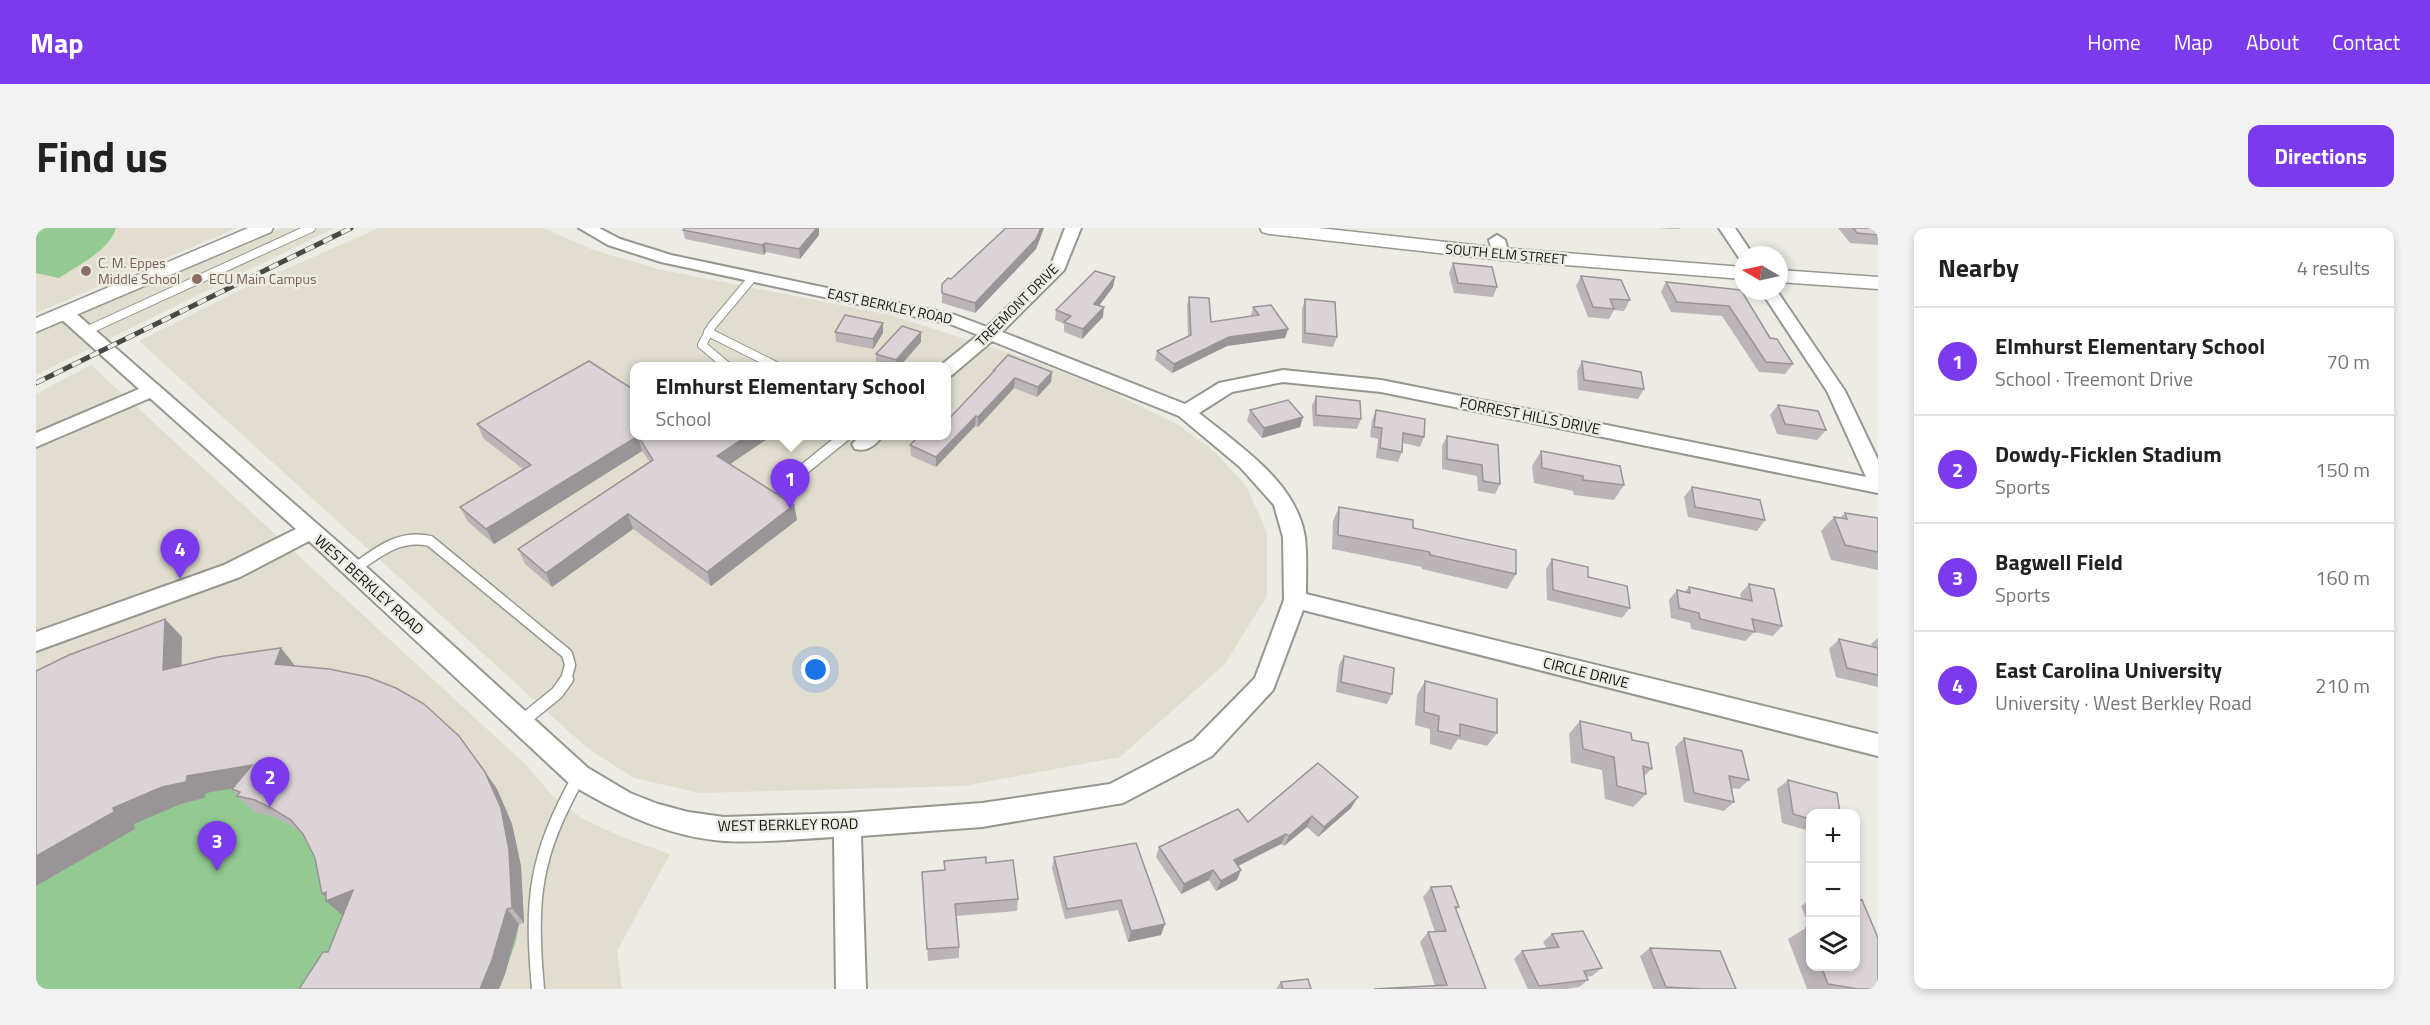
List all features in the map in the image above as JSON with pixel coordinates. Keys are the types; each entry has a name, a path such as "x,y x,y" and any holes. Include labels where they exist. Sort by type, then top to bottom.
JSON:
{"street":[{"path":"36,326 264,228"},
{"name":"EAST BERKLEY ROAD","path":"587,228 614,242 668,259 955,320 1186,412"},
{"name":"TREEMONT DRIVE","path":"951,367 990,333 1058,267 1074,228"},
{"name":"SOUTH ELM STREET","path":"1269,228 1499,247 1734,272"},
{"name":"SOUTH ELM STREET","path":"1384,228 1499,247 1734,256"},
{"path":"1727,228 1738,246"},
{"path":"1788,261 1878,266"},
{"path":"1788,277 1878,283"},
{"path":"1775,300 1836,391 1878,480"},
{"name":"WEST BERKLEY ROAD","path":"66,314 354,569 579,776 621,801 657,816 688,824 724,829 847,825 982,814 1114,795 1203,748 1265,683 1295,600 1294,537 1283,502 1247,462 1186,412"},
{"name":"FORREST HILLS DRIVE","path":"1186,412 1226,387 1283,376 1381,386 1878,486"},
{"path":"36,441 153,390"},
{"path":"36,642 145,600 232,571 310,531"},
{"name":"CIRCLE DRIVE","path":"1295,600 1878,746"},
{"path":"847,825 851,989"}],"lane":[{"path":"86,331 311,228"},
{"path":"723,362 702,345 708,332 753,277"},
{"path":"708,332 768,362"},
{"path":"788,482 853,440"},
{"path":"354,569 397,541 410,537 430,541 567,654 571,663 570,674 564,685 519,723"},
{"path":"538,989 532,918 535,880 551,830 579,776"}],"shaded area":[{"name":"C. M. Eppes Middle School","path":"36,228 237,228 36,313"},
{"name":"ECU Main Campus","path":"281,228 334,228 36,375 36,334"},
{"path":"379,228 543,228 591,249 658,269 890,315 1028,359 1105,389 1177,424 1215,452 1246,486 1267,532 1267,596 1225,664 1120,757 964,786 700,793 634,778 587,748 139,341 252,284"},
{"path":"91,365 524,763 552,795 581,818 622,837 670,854 617,951 622,989 36,989 36,394"}],"green space":[{"path":"36,228 116,228 113,236 100,250 59,278 36,273"},
{"path":"181,689 471,753 498,793 507,813 518,854 524,923 519,924 516,941 499,989 36,989 36,698"}],"building":[{"path":"685,228 817,228 799,249 765,243 762,245 683,230"},
{"path":"1006,228 1041,228 1036,239 975,303 942,293 942,284 948,278 951,279"},
{"path":"1853,228 1878,228 1878,235 1857,233"},
{"path":"1453,263 1492,267 1497,287 1458,283"},
{"path":"1095,271 1115,277 1094,304 1104,307 1083,329 1064,322 1071,316 1056,310"},
{"path":"1581,276 1621,280 1630,300 1610,299 1614,309 1593,307"},
{"path":"1666,282 1734,289 1734,300 1747,300 1770,338 1777,339 1793,364 1766,362 1729,306 1677,302"},
{"path":"1189,297 1209,298 1211,322 1259,315 1253,307 1271,305 1288,329 1229,337 1174,364 1157,351 1191,335"},
{"path":"1305,299 1335,302 1337,337 1305,333"},
{"path":"845,315 883,323 873,339 835,332"},
{"path":"902,326 921,332 896,360 876,354"},
{"path":"1008,355 1052,372 1038,387 1015,378 936,457 910,445 915,440 951,440 951,417"},
{"path":"589,361 630,387 631,440 486,529 460,507 531,465 477,424"},
{"path":"1582,361 1641,372 1644,389 1584,380"},
{"path":"1316,396 1360,401 1361,419 1316,415"},
{"path":"1288,400 1303,417 1264,428 1250,410"},
{"path":"1778,405 1818,411 1826,430 1785,424"},
{"path":"1376,410 1425,419 1424,437 1403,433 1402,452 1380,448 1382,428 1374,427"},
{"path":"1447,436 1498,445 1500,484 1483,481 1482,465 1447,459"},
{"path":"640,440 741,440 717,456 794,505 707,572 628,514 546,573 518,549 653,460"},
{"path":"1541,451 1620,466 1624,485 1583,480 1583,476 1542,468"},
{"path":"1692,487 1760,500 1765,520 1695,507"},
{"path":"1339,507 1413,520 1413,528 1516,550 1516,574 1430,555 1430,552 1338,535"},
{"path":"1845,513 1878,518 1878,552 1845,545 1834,517 1847,519"},
{"path":"1552,559 1588,567 1588,577 1627,586 1630,608 1553,590"},
{"path":"1749,584 1774,589 1782,626 1752,619 1755,632 1700,619 1699,613 1679,608 1677,590 1690,593 1689,587 1752,601"},
{"path":"165,619 163,670 218,657 281,648 275,664 329,669 368,677 396,688 424,704 459,736 485,772 501,808 509,850 512,908 507,909 492,960 480,989 299,989 323,952 328,952 353,890 326,901 326,892 322,894 315,858 303,834 291,820 273,809 255,800 237,796 240,792 232,789 252,765 187,776 186,782 162,787 113,808 114,812 36,856 36,671 69,655"},
{"path":"1839,639 1878,648 1878,675 1847,668"},
{"path":"1344,656 1394,668 1392,694 1341,682"},
{"path":"1425,681 1497,699 1497,733 1460,724 1460,736 1438,731 1439,716 1424,712"},
{"path":"1580,721 1631,733 1632,740 1648,743 1652,769 1643,766 1646,794 1617,786 1614,757 1583,749"},
{"path":"1684,738 1742,751 1749,780 1729,776 1734,802 1694,793"},
{"path":"1318,763 1358,797 1324,827 1312,816 1289,836 1286,834 1234,860 1241,870 1221,881 1213,870 1184,884 1159,847 1238,809 1248,822"},
{"path":"1788,780 1837,793 1839,809 1806,809 1806,818 1793,814"},
{"path":"1136,843 1165,924 1131,931 1121,900 1067,909 1054,857"},
{"path":"986,857 986,863 1013,860 1018,899 955,904 959,947 927,949 922,872 945,870 944,861"},
{"path":"1451,886 1459,907 1455,907 1486,989 1374,989 1447,985 1428,932 1446,931 1431,887"},
{"path":"1860,900 1862,900 1878,938 1878,989 1858,989 1828,984 1823,971 1860,971"},
{"path":"1583,931 1602,968 1584,971 1588,980 1539,986 1522,951 1559,947 1552,934"},
{"path":"1650,948 1720,951 1736,989 1666,987"},
{"path":"1308,979 1311,989 1283,989 1281,982"}],"railway":[{"path":"36,383 351,228"}],"place":[{"name":"C. M. Eppes Middle School","path":"86,271"},
{"name":"ECU Main Campus","path":"197,279"},
{"name":"Elmhurst Elementary School","path":"790,509"},
{"name":"East Carolina University","path":"180,579"},
{"name":"Dowdy-Ficklen Stadium","path":"270,807"},
{"name":"Bagwell Field","path":"217,871"}]}
